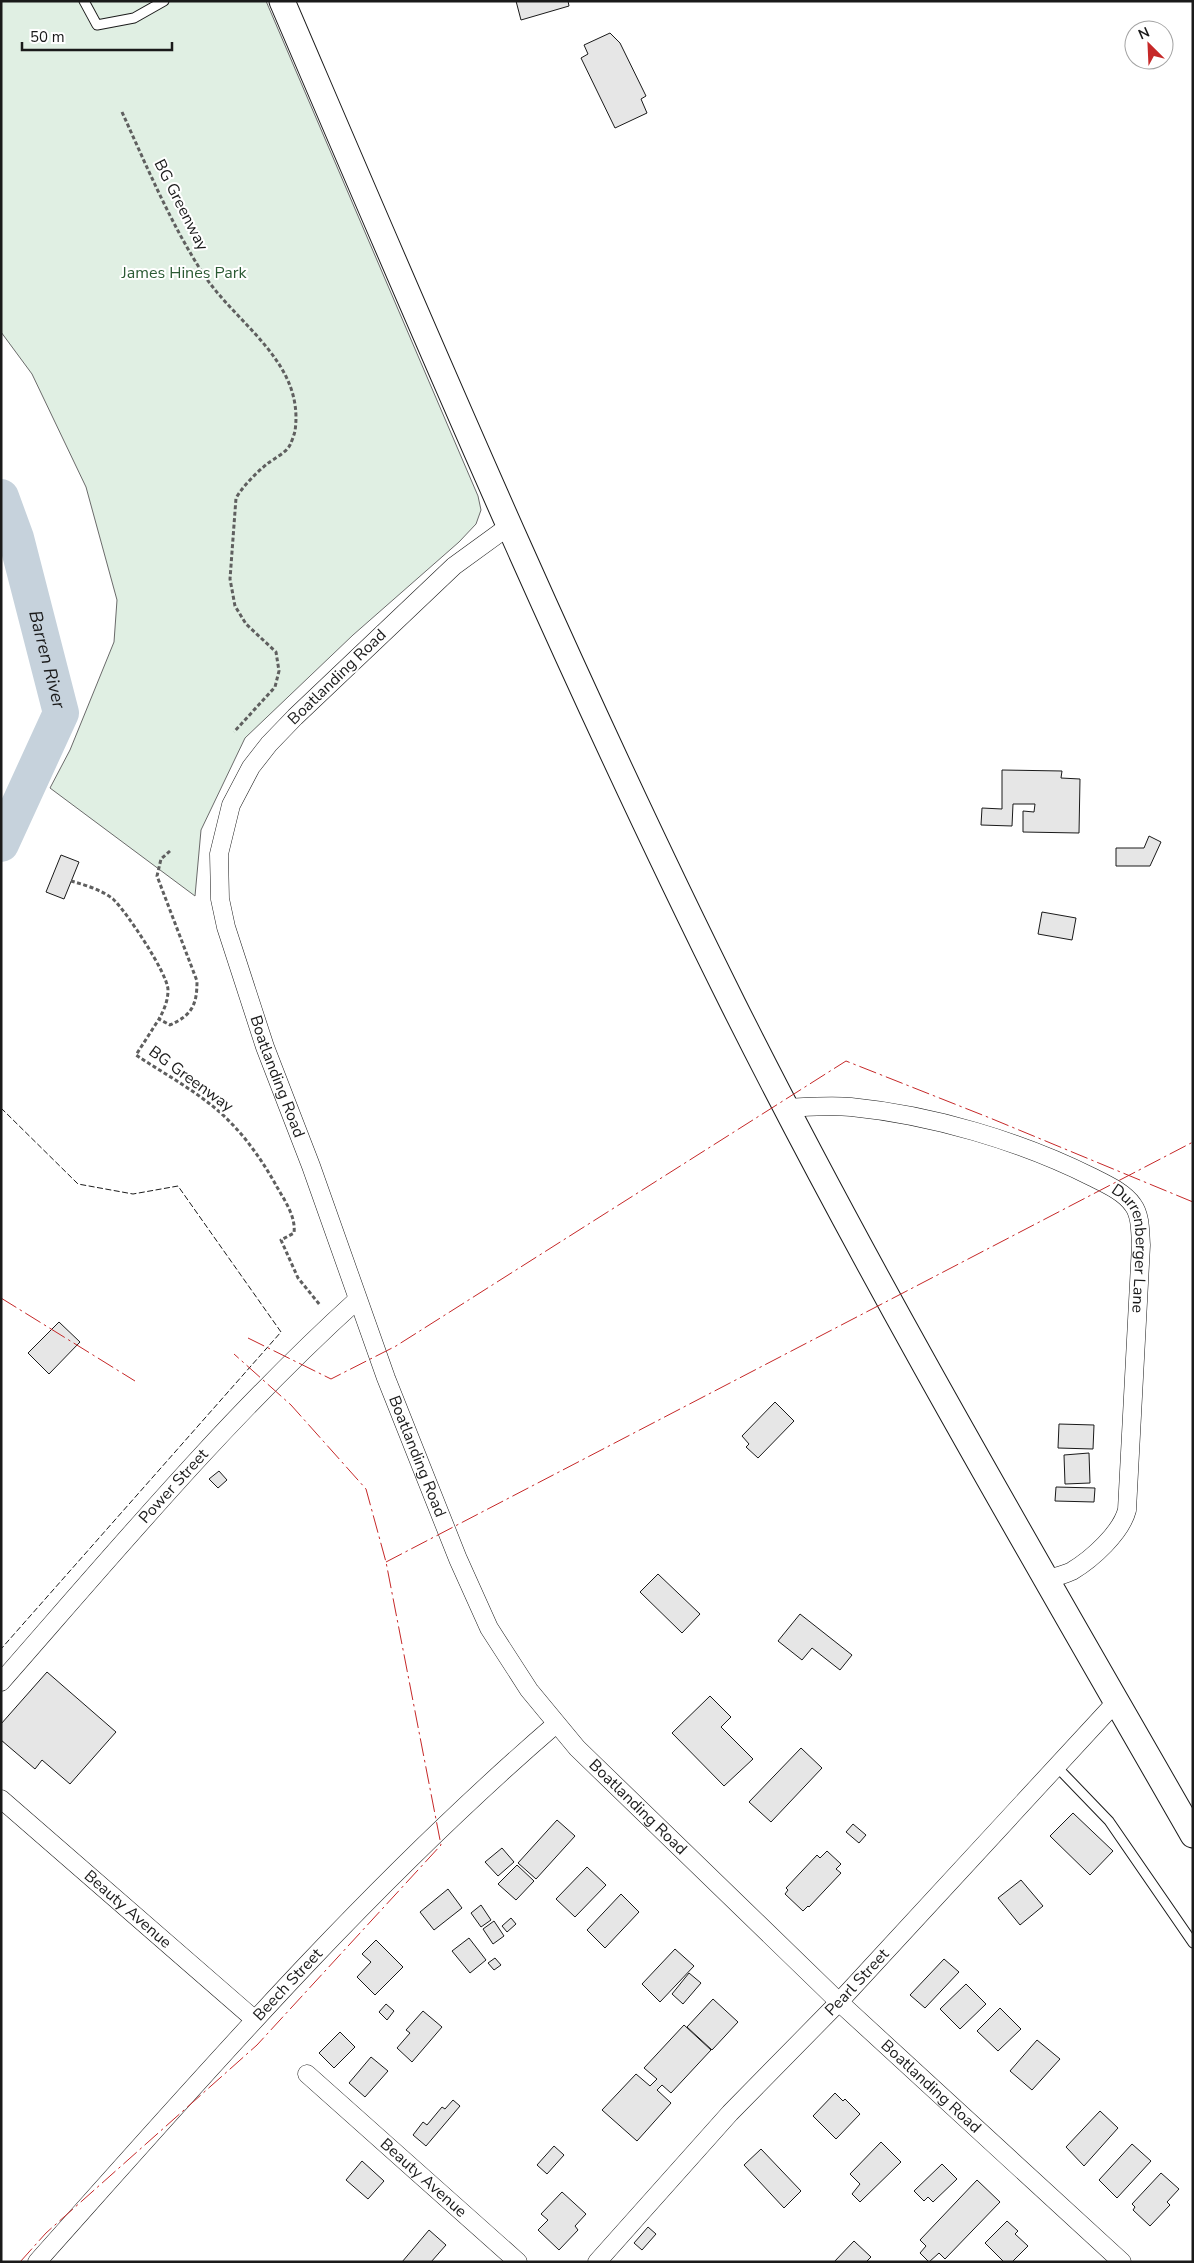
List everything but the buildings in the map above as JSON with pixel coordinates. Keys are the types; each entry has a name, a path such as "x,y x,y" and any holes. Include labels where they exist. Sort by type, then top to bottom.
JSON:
{"main road":[{"path":"282,1 509,526 572,668 658,853 787,1108 892,1307 1045,1580 1182,1810 1193,1835"}],"street":[{"name":"Boatlanding Road","path":"509,526 454,566 277,735 251,767 236,793 227,816 222,838 218,883 226,927 265,1046 386,1378 472,1594 508,1660 529,1690 577,1748 839,2002 1122,2262"},
{"name":"Durrenberger Lane","path":"787,1108 852,1107 916,1118 981,1135 1015,1145 1063,1163 1104,1183 1134,1206 1139,1219 1141,1245 1127,1510 1124,1520 1118,1529 1098,1550 1071,1571 1045,1580"},
{"name":"Power Street","path":"1,1682 172,1488 264,1389 357,1300"},
{"name":"Pearl Street","path":"597,2262 730,2113 839,2002 1116,1702"},
{"name":"Beech Street","path":"37,2262 254,2019 423,1846 556,1724"},
{"name":"Beauty Avenue","path":"1,1798 254,2019"},
{"name":"Beauty Avenue","path":"307,2074 518,2262"}],"lane":[{"path":"84,1 97,25 134,18 164,1"},
{"path":"1056,1766 1109,1821 1193,1943"}],"path":[{"name":"BG Greenway","path":"122,112 149,172 202,272 222,301 271,351 288,381 296,402 295,432 289,447 242,487 236,498 230,579 235,606 246,624 276,652 279,671 276,687 234,732"},
{"name":"BG Greenway","path":"158,1019 170,1025 185,1018 197,999 197,981 157,876 161,858 170,851"},
{"name":"BG Greenway","path":"72,881 88,886 112,898 129,916 160,969 169,989 166,1004 136,1055 205,1101 233,1124 264,1165 284,1199 295,1223 294,1233 281,1240 298,1278 320,1305"}],"green space":[{"name":"James Hines Park","path":"1,1 266,1 478,496 481,510 476,524 459,542 353,635 245,738 201,830 195,896 50,788 70,750 114,642 117,600 86,487 32,374 1,332"}],"waterway":[{"name":"Barren River","path":"1,497 16,538 61,713 1,844"}],"fence":[{"path":"1,1108 78,1184 133,1194 178,1186 281,1332 1,1649"}],"power":[{"path":"248,1338 331,1379 396,1346 846,1061 1193,1202"},
{"path":"386,1562 1193,1142"},
{"path":"1,1298 135,1381"},
{"path":"20,2262 46,2233 257,2045 441,1845 386,1562 366,1489 291,1405 234,1354"}]}
